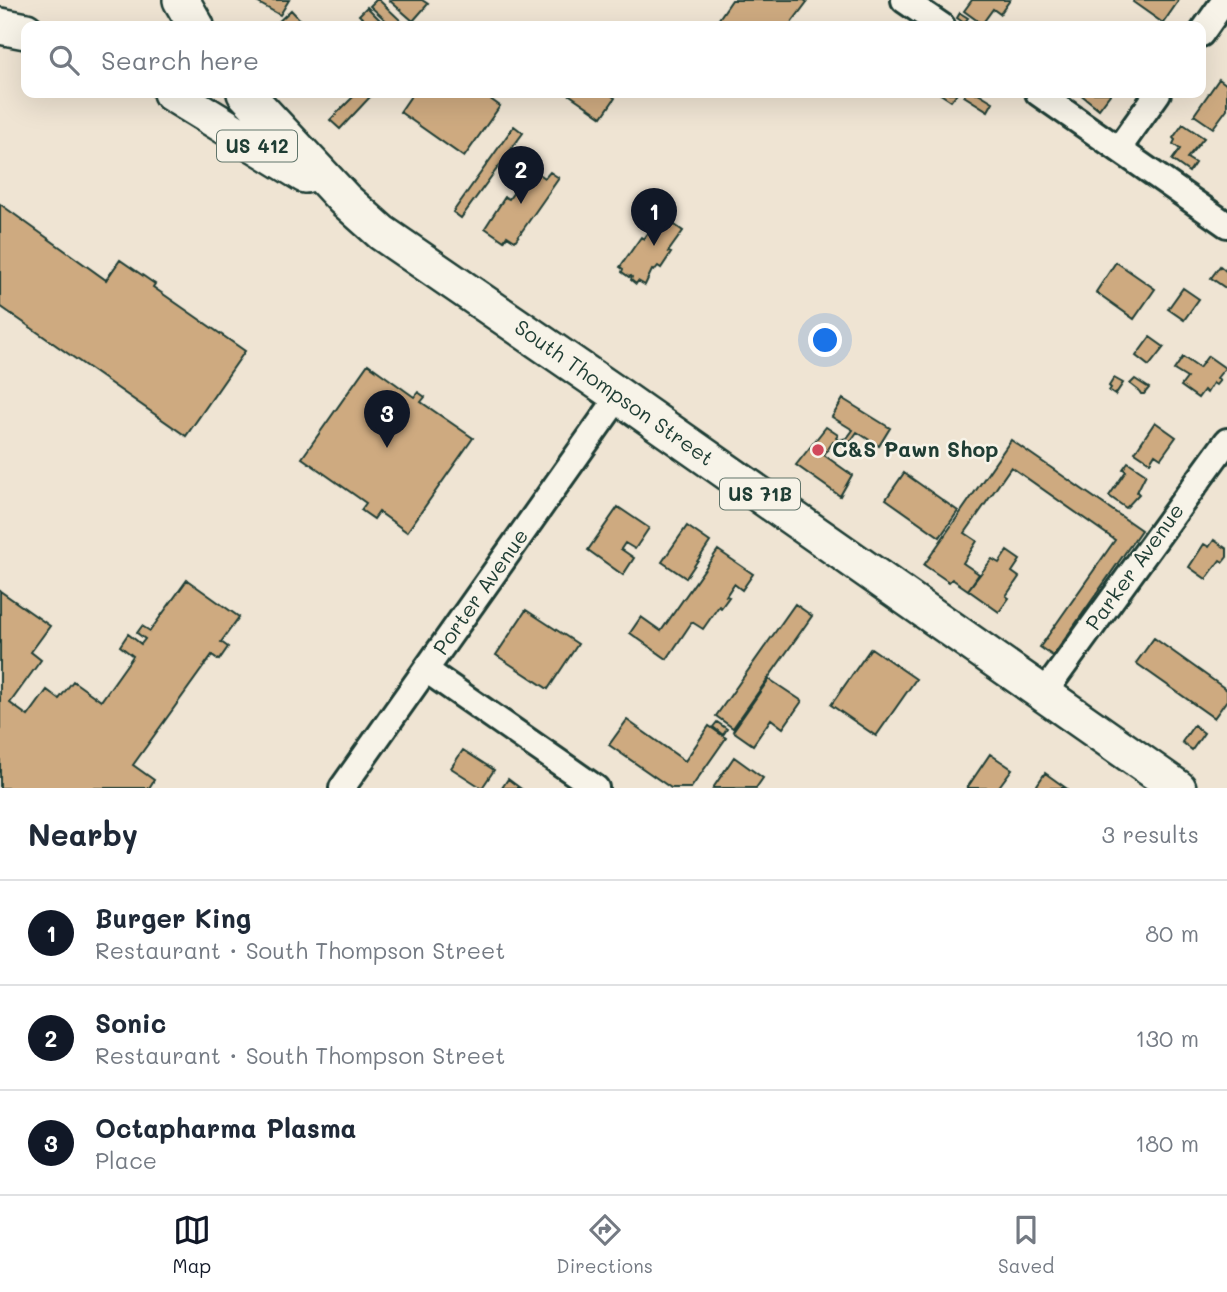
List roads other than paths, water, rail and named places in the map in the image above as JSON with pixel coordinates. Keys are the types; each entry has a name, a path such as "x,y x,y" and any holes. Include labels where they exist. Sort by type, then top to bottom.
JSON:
{"highway":[{"path":"181,0 193,21"},
{"path":"0,26 21,30"},
{"name":"US 412","path":"179,98 344,200"},
{"name":"South Thompson Street","path":"250,98 344,200 382,233 1178,788"}],"street":[{"path":"1206,27 1225,0"},
{"path":"911,2 936,21"},
{"path":"1045,98 1227,225"},
{"path":"1119,148 1154,98"},
{"name":"Porter Avenue","path":"342,788 619,396"},
{"name":"Parker Avenue","path":"1044,693 1227,441"},
{"path":"426,670 596,788"}],"place":[{"name":"Sonic","path":"521,204"},
{"name":"Burger King","path":"654,246"},
{"name":"Octapharma Plasma","path":"387,448"},
{"name":"C&S Pawn Shop","path":"818,450"}]}
